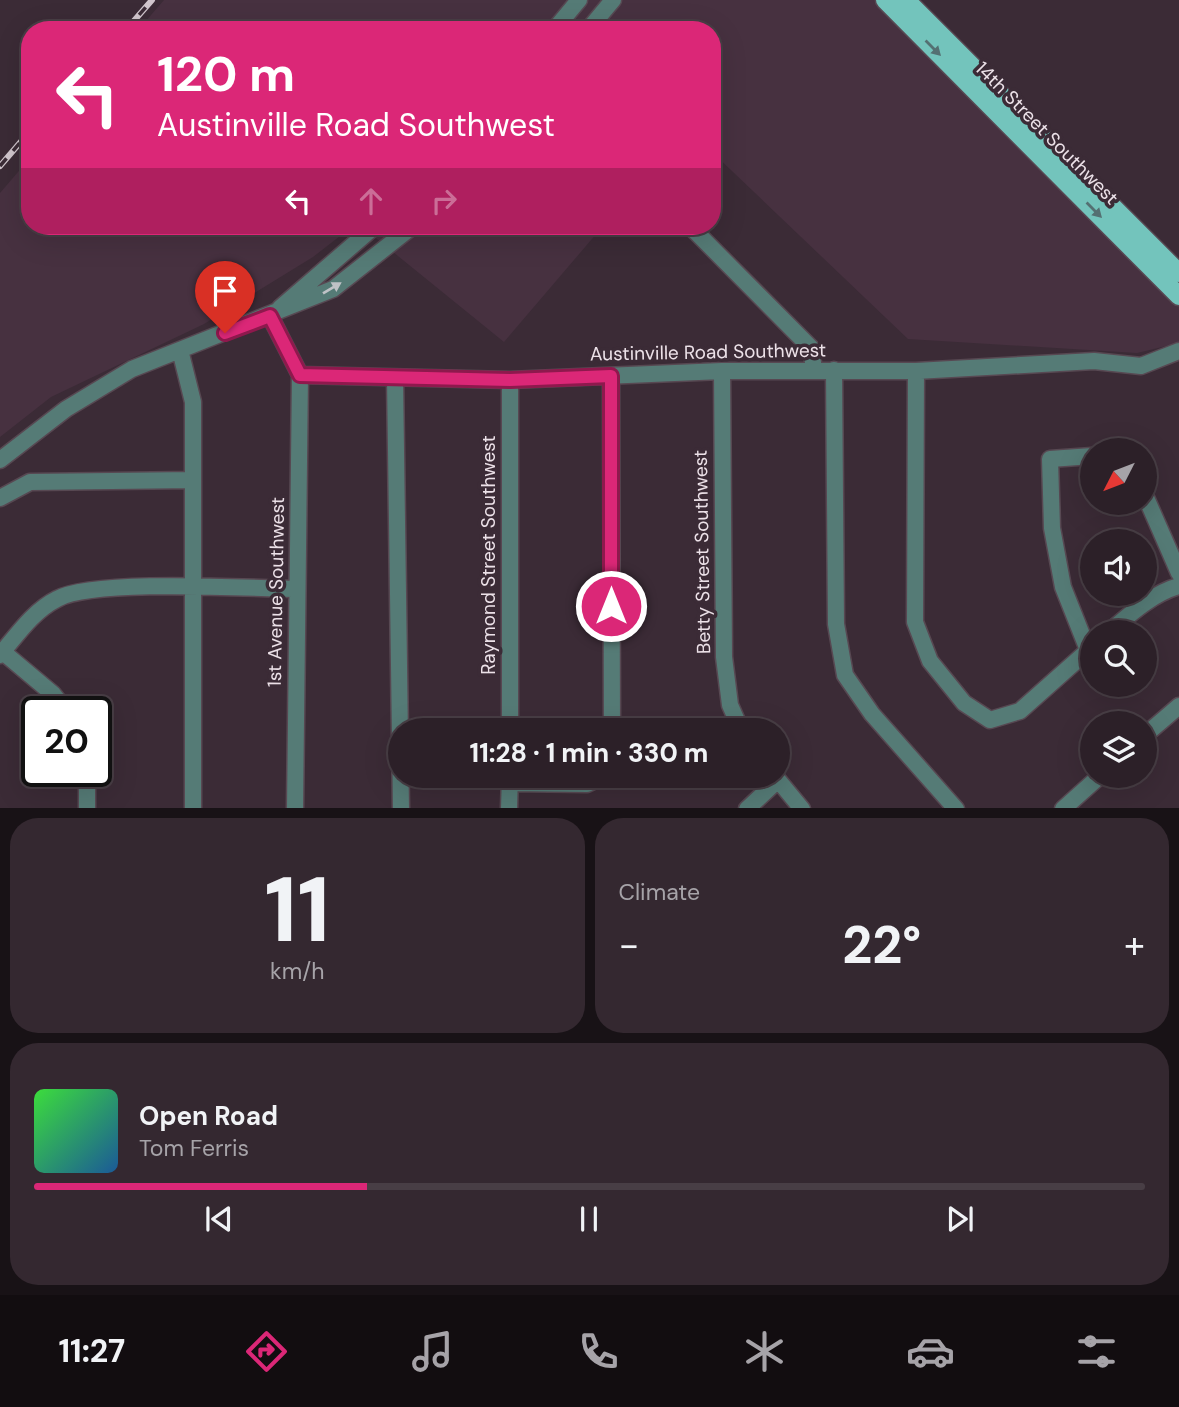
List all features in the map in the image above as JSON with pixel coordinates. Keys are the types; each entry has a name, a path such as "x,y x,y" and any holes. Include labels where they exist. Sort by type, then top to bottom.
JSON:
{"main road":[{"name":"14th Street Southwest","path":"885,0 1179,296"},
{"name":"14th Street Southwest","path":"906,0 1179,273"}],"street":[{"path":"562,21 579,0"},
{"path":"596,21 613,0"},
{"path":"270,316 364,235"},
{"path":"0,460 91,392 132,369 333,289 401,235"},
{"path":"699,235 811,348 814,370"},
{"path":"270,316 300,375"},
{"path":"180,350 193,402 193,808"},
{"name":"Austinville Road Southwest","path":"300,375 510,380 722,371 916,371 1094,360 1141,366 1179,351"},
{"path":"834,370 836,624 845,674 872,714 956,808"},
{"name":"Betty Street Southwest","path":"722,371 724,657 730,705 736,718"},
{"path":"916,371 915,622 930,661 964,703 990,720 1020,711 1080,657"},
{"name":"1st Avenue Southwest","path":"295,808 300,375"},
{"path":"611,376 612,718"},
{"path":"395,378 401,808"},
{"name":"Raymond Street Southwest","path":"510,380 510,718"},
{"path":"1080,457 1050,459 1052,528 1063,587 1080,625"},
{"path":"0,498 30,482 193,480"},
{"path":"1154,515 1179,573"},
{"path":"1125,620 1149,602 1179,586"},
{"path":"55,696 1,654 43,608 69,593 192,588 296,589"},
{"path":"1157,725 1179,706"},
{"path":"87,787 87,808"},
{"path":"509,808 510,788"},
{"path":"747,808 766,788"},
{"path":"785,788 802,808"},
{"path":"1063,808 1086,788"}],"shaded area":[{"path":"164,0 876,0 1179,306 1179,343 1137,353 908,339 721,161 721,21 146,21"},
{"path":"21,168 21,235 341,235 313,257 204,324 51,397 0,437 0,193"},
{"path":"372,235 595,235 504,342"}],"railway":[{"path":"134,21 152,0"},
{"path":"0,166 21,142"}],"route":[{"path":"225,333 270,316 300,375 510,380 611,376 611,606"}]}
